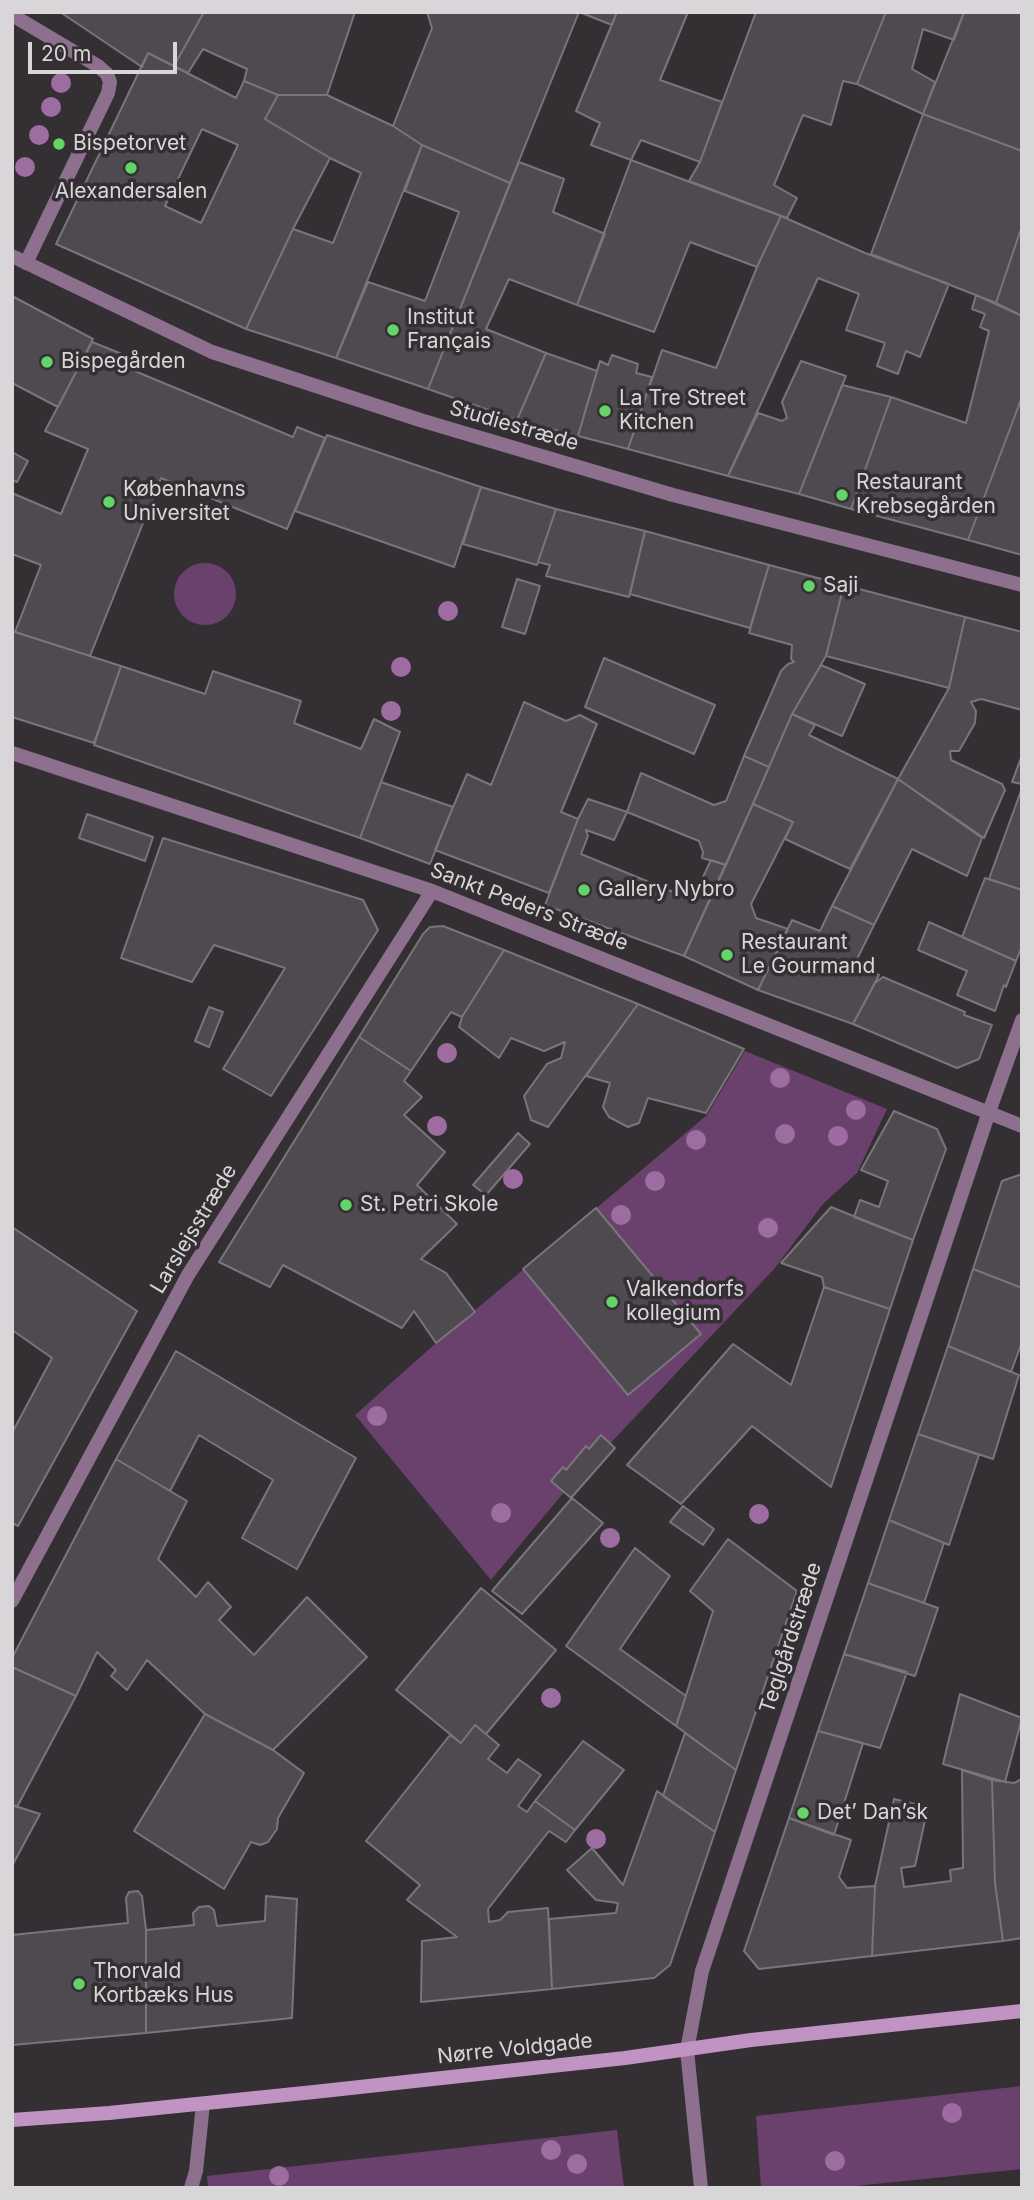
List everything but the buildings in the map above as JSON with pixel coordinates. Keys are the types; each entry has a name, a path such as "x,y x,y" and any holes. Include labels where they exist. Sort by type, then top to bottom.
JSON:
{"street":[{"path":"12,15 98,66 107,74 110,82 26,263"},
{"name":"Studiestræde","path":"12,256 212,352 420,420 673,495 1022,585"},
{"name":"Sankt Peders Stræde","path":"12,752 432,891 1022,1126"},
{"name":"Larslejsstræde","path":"12,1601 188,1275 432,891"},
{"name":"Teglgårdstræde","path":"701,2188 687,2050 702,1970 989,1111 1022,1020"},
{"name":"Nørre Voldgade","path":"12,2120 204,2104 1022,2011"},
{"path":"191,2188 196,2171 204,2104"}],"shaded area":[{"path":"205,563 227,572 236,594 227,616 205,625 183,616 174,594 183,572"},
{"path":"745,1051 887,1109 857,1173 823,1204 775,1268 560,1497 491,1580 355,1415 436,1343 707,1115"},
{"path":"1022,2086 1022,2169 836,2188 761,2188 756,2116"},
{"path":"617,2130 624,2188 208,2188 207,2176"}],"place":[{"name":"Bispetorvet","path":"59,144"},
{"name":"Alexandersalen","path":"131,168"},
{"name":"Institut Français","path":"393,330"},
{"name":"Bispegården","path":"47,362"},
{"name":"La Tre Street Kitchen","path":"605,411"},
{"name":"Restaurant Krebsegården","path":"842,495"},
{"name":"Københavns Universitet","path":"109,502"},
{"name":"Saji","path":"809,586"},
{"name":"Gallery Nybro","path":"584,890"},
{"name":"Restaurant Le Gourmand","path":"727,955"},
{"name":"St. Petri Skole","path":"346,1205"},
{"name":"Valkendorfs kollegium","path":"612,1302"},
{"name":"Det’ Dan’sk","path":"803,1813"},
{"name":"Thorvald Kortbæks Hus","path":"79,1984"}]}
